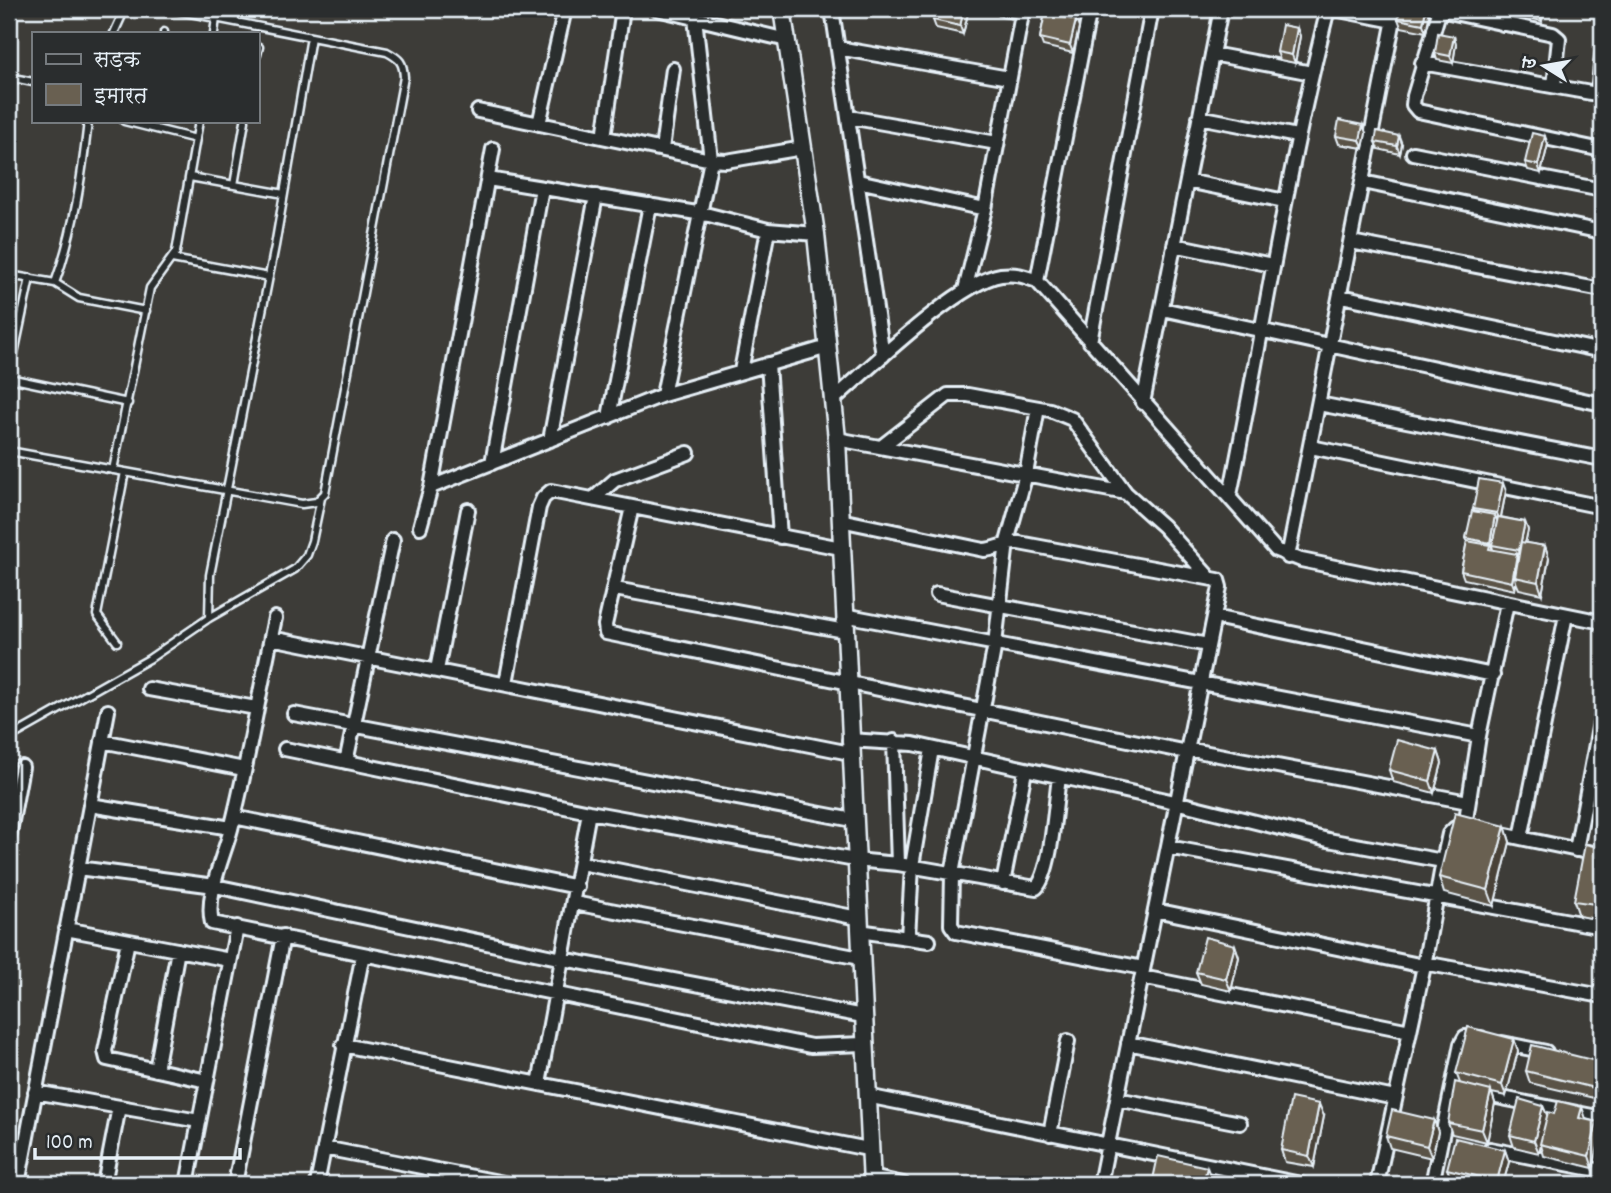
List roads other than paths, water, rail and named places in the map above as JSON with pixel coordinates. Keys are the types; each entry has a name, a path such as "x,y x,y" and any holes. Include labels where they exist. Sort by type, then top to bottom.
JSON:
{"street":[{"path":"540,124 565,9"},
{"path":"604,137 623,9"},
{"path":"657,9 694,13 787,40"},
{"path":"782,9 816,234 834,399 871,1181 903,1184"},
{"path":"832,9 883,356"},
{"path":"965,290 985,209 1022,10 1003,9"},
{"path":"1037,281 1090,9"},
{"path":"1090,342 1152,9"},
{"path":"1143,402 1221,9"},
{"path":"1230,495 1264,330 1272,265 1297,135 1328,9"},
{"path":"1288,557 1395,15 1334,9"},
{"path":"1554,86 1559,38 1553,34 1438,9 1413,105 1418,111 1602,150"},
{"path":"1503,23 1506,9"},
{"path":"663,395 711,160 694,13"},
{"path":"838,48 1009,78"},
{"path":"1212,54 1312,73"},
{"path":"1422,63 1600,94 1602,57"},
{"path":"663,149 673,69"},
{"path":"478,111 711,160 726,161 803,148"},
{"path":"849,117 997,143"},
{"path":"1199,117 1297,135"},
{"path":"420,527 431,487 493,149"},
{"path":"1413,153 1602,190"},
{"path":"488,179 701,214 768,230 816,234"},
{"path":"858,181 985,209"},
{"path":"1187,181 1285,201"},
{"path":"1363,182 1602,232"},
{"path":"492,463 542,188"},
{"path":"550,440 596,196"},
{"path":"609,417 650,205"},
{"path":"741,371 768,230"},
{"path":"1351,242 1602,290"},
{"path":"1174,245 1272,265"},
{"path":"834,399 965,290 999,275 1019,274 1037,281 1143,402 1230,495 1276,550 1288,557 1602,622"},
{"path":"1340,296 1602,351"},
{"path":"1162,309 1602,404"},
{"path":"431,487 663,395 828,347"},
{"path":"768,364 780,537"},
{"path":"881,447 948,395 968,395 1061,413 1072,419 1126,493 1163,526 1208,576"},
{"path":"1319,404 1602,459"},
{"path":"1038,408 1026,474 1007,542 997,605 995,644 952,874 951,925 956,932 1410,1031"},
{"path":"837,439 1126,493"},
{"path":"1311,447 1602,507"},
{"path":"593,499 615,480 688,453"},
{"path":"506,683 543,498 551,491 841,548"},
{"path":"632,507 605,625 606,633 615,637 982,711 1468,803"},
{"path":"437,670 468,510"},
{"path":"840,520 984,550 994,549 1007,542 1208,576 1218,580 1220,587 1100,1184"},
{"path":"346,762 393,540"},
{"path":"615,589 995,644 1479,736"},
{"path":"937,594 1208,645"},
{"path":"1465,826 1479,736 1507,603"},
{"path":"1521,838 1566,615"},
{"path":"1214,617 1493,675"},
{"path":"275,618 233,822 215,886 210,913 212,923 811,1046 864,1044"},
{"path":"271,638 850,746 894,741 1175,802 1328,840 1443,861"},
{"path":"149,689 256,708"},
{"path":"18,1184 108,711"},
{"path":"1583,855 1602,712"},
{"path":"294,714 853,820"},
{"path":"102,741 244,769"},
{"path":"894,741 905,865 908,938"},
{"path":"285,749 589,812 1029,888 1041,883 1059,778"},
{"path":"905,865 932,749"},
{"path":"9,837 22,767"},
{"path":"1003,883 1026,771"},
{"path":"90,806 233,822 578,887"},
{"path":"539,1084 578,887 589,812"},
{"path":"1377,1184 1449,834 1455,828 1465,826 1583,855 1602,855"},
{"path":"1168,847 1434,898 1576,917 1602,927"},
{"path":"581,863 929,941"},
{"path":"78,868 215,886 563,959 863,1016"},
{"path":"574,903 860,958"},
{"path":"1155,911 1602,996"},
{"path":"187,1184 237,926"},
{"path":"66,929 230,960"},
{"path":"235,1184 283,936"},
{"path":"128,941 104,1051 107,1059 115,1063 207,1081"},
{"path":"156,1070 178,950"},
{"path":"317,1184 363,954"},
{"path":"1432,1184 1448,1141 1453,1088 1465,1037 1472,1036 1563,1056"},
{"path":"1050,1134 1068,1041"},
{"path":"1128,1043 1395,1098"},
{"path":"343,1045 868,1149"},
{"path":"1453,1088 1602,1114"},
{"path":"36,1092 199,1121"},
{"path":"867,1096 1301,1184"},
{"path":"1117,1099 1240,1123"},
{"path":"104,1184 119,1107"},
{"path":"1481,1147 1602,1171"},
{"path":"324,1148 509,1184"}],"lane":[{"path":"114,32 125,9"},
{"path":"9,738 149,659 209,618 295,569 307,555 313,541 321,498 327,486 404,77 403,64 399,58 387,52 170,9"},
{"path":"214,32 216,18"},
{"path":"209,618 207,591 269,277 311,37"},
{"path":"9,77 32,82"},
{"path":"55,283 66,253 82,172 88,122"},
{"path":"113,470 155,278 172,259 182,225 199,122"},
{"path":"234,185 246,122"},
{"path":"150,124 196,139"},
{"path":"190,177 284,194"},
{"path":"172,259 269,277"},
{"path":"9,275 55,283 79,298 146,311"},
{"path":"30,278 9,378 128,403"},
{"path":"9,450 302,504 321,498"},
{"path":"117,642 97,615 125,472"}]}
